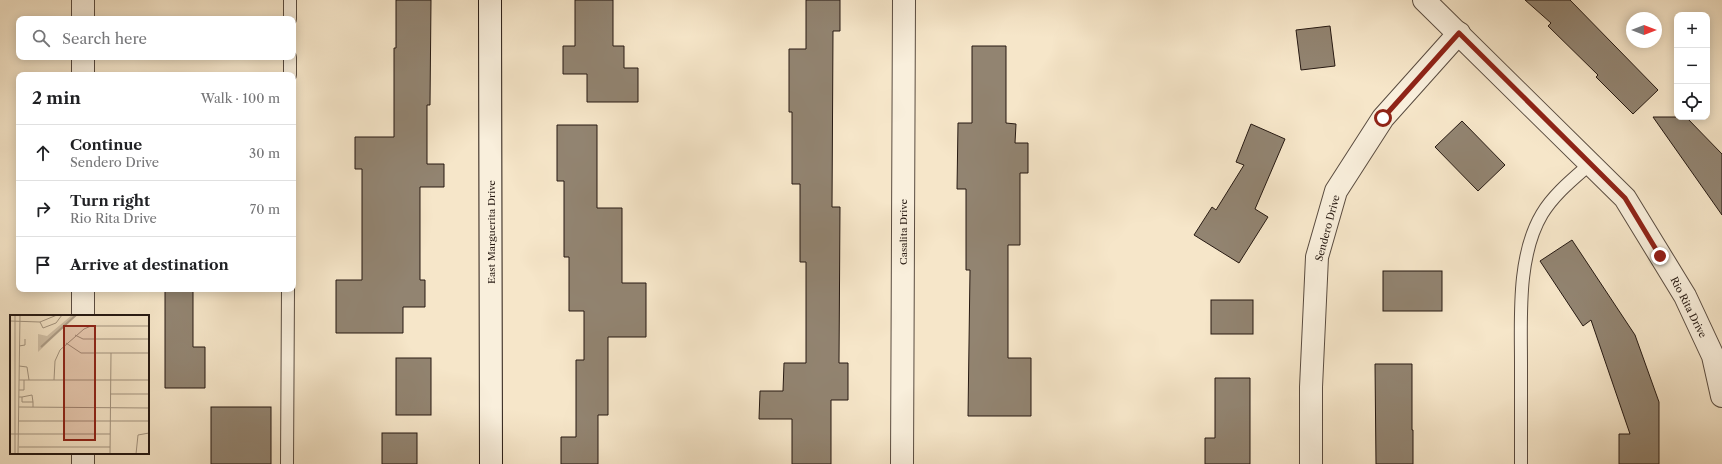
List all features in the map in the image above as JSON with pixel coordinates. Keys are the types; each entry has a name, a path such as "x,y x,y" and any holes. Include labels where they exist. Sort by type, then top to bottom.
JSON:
{"street":[{"path":"83,0 83,16"},
{"name":"East Marguerita Drive","path":"490,0 491,464"},
{"name":"Casalita Drive","path":"902,464 904,0"},
{"name":"Rio Rita Drive","path":"1424,0 1625,198 1685,296 1713,356 1722,396"},
{"name":"Sendero Drive","path":"1311,464 1311,387 1317,257 1336,191 1383,118 1459,33"},
{"path":"83,60 83,72"},
{"path":"83,292 83,315"}],"lane":[{"path":"290,0 290,16"},
{"path":"290,60 290,72"},
{"path":"1521,464 1521,324 1525,263 1529,246 1542,214 1565,186 1590,164"},
{"path":"287,464 288,292"}],"building":[{"path":"396,0 431,0 430,105 427,105 427,164 444,164 444,187 420,187 420,280 425,280 425,307 403,307 403,333 336,333 336,280 362,280 362,169 355,169 355,137 394,137 394,48 396,48"},
{"path":"575,0 613,0 613,46 624,46 624,68 638,68 638,102 587,102 587,74 563,74 563,46 575,46"},
{"path":"806,0 840,0 840,31 833,31 832,207 840,207 839,363 848,363 848,400 831,400 831,464 792,464 792,419 759,419 760,391 783,391 784,363 806,363 806,262 800,262 800,184 792,184 792,112 789,112 789,49 806,49"},
{"path":"1525,0 1570,0 1658,90 1633,114 1596,77 1598,75 1548,26 1551,23"},
{"path":"1330,26 1335,66 1301,70 1296,30"},
{"path":"972,46 1006,46 1006,123 1016,124 1015,143 1028,143 1028,173 1020,173 1020,245 1008,245 1008,358 1031,358 1031,416 968,416 970,270 966,270 966,189 957,189 958,123 972,123"},
{"path":"1653,117 1674,117 1674,120 1689,120 1722,154 1722,215"},
{"path":"1462,121 1505,165 1478,191 1435,147"},
{"path":"1251,124 1285,139 1255,209 1268,217 1239,263 1194,235 1212,207 1216,210 1244,165 1236,162"},
{"path":"557,125 597,125 597,208 622,208 622,283 646,283 646,337 608,337 608,415 598,415 598,464 561,464 561,437 576,437 576,360 584,360 584,311 569,311 569,257 564,257 564,181 557,181"},
{"path":"1572,240 1635,335 1659,402 1659,464 1619,464 1619,434 1630,434 1591,320 1583,326 1540,261"},
{"path":"1383,271 1442,271 1442,311 1383,311"},
{"path":"165,292 193,292 193,347 205,347 205,388 165,388"},
{"path":"1211,300 1253,300 1253,334 1211,334"},
{"path":"396,358 431,358 431,415 396,415"},
{"path":"1375,364 1412,364 1413,464 1376,464"},
{"path":"1215,378 1250,378 1250,464 1205,464 1205,438 1215,438"},
{"path":"211,407 271,407 271,464 211,464"},
{"path":"382,433 417,433 417,464 382,464"}],"route":[{"path":"1383,118 1459,33 1625,198 1660,256"}]}
